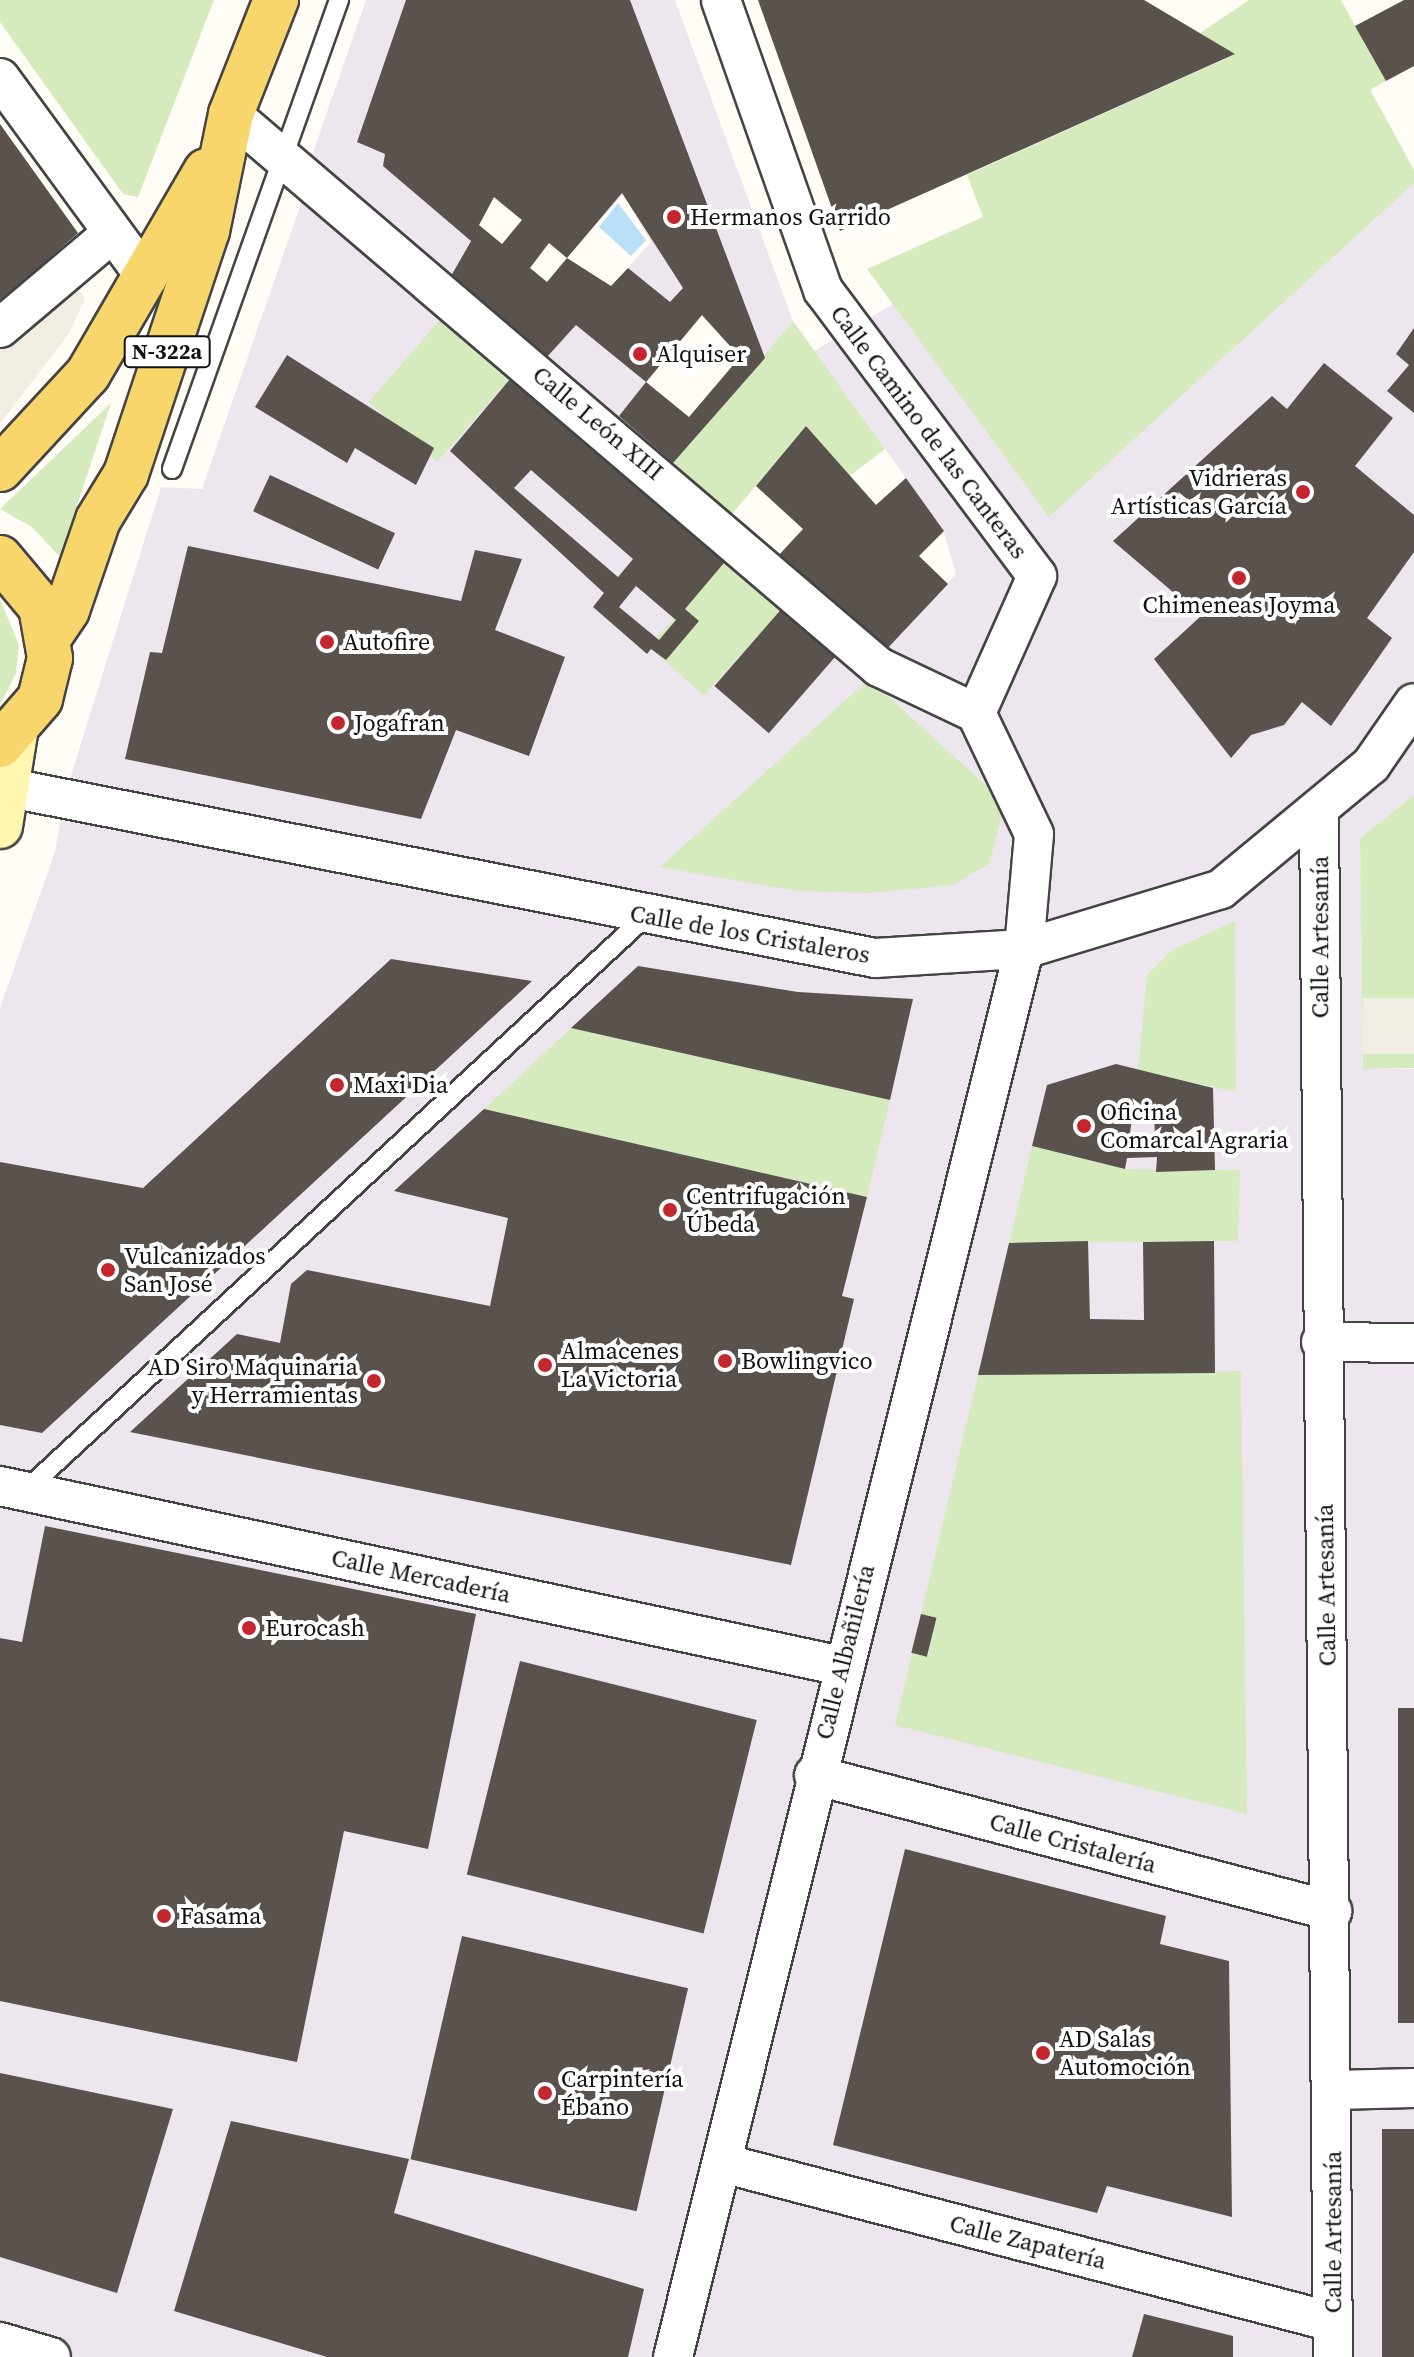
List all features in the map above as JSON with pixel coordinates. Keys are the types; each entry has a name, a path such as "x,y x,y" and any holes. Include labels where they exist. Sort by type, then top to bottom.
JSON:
{"main road":[{"name":"N-322a","path":"0,469 88,374 147,279 228,124 276,0"},
{"name":"N-322a","path":"8,739 40,699 49,637 67,610 98,520 126,474 207,231 228,124"},
{"path":"98,520 100,488 152,328 147,279"},
{"name":"N-322a","path":"0,558 34,593 49,637"}],"street":[{"name":"Calle Camino de las Canteras","path":"721,0 823,290 1037,576 976,713"},
{"path":"0,78 110,235 147,279"},
{"name":"Calle León XIII","path":"228,124 286,159 879,667 976,713"},
{"path":"0,328 110,235"},
{"name":"Calle de los Cristaleros","path":"4,800 875,958 1024,949 1221,889 1319,812 1371,765 1414,703"},
{"path":"976,713 1034,834 1024,949"},
{"path":"4,800 8,739"},
{"name":"Calle Artesanía","path":"1319,812 1321,1342 1334,2090 1333,2339"},
{"name":"Calle Albañilería","path":"673,2357 814,1775 1024,949"},
{"path":"1321,1342 1414,1343"},
{"name":"Calle Mercadería","path":"13,1488 842,1666"},
{"name":"Calle Cristalería","path":"814,1775 1332,1911"},
{"path":"1334,2090 1414,2088"},
{"name":"Calle Zapatería","path":"722,2163 1333,2339"},
{"path":"0,2342 51,2357"}],"lane":[{"path":"172,469 286,159 339,0"},
{"path":"13,1488 645,917"}],"shaded area":[{"path":"366,0 675,0 793,321 753,372 702,316 619,416 547,357 651,242 623,194 567,258 494,198 451,276 311,158"},
{"path":"1370,89 1414,170 1414,795 1360,838 1363,1069 1414,1069 1414,2357 0,2357 0,1008 55,852 64,798 161,487 202,489 305,192 885,651 956,574 943,529 814,351 893,304"},
{"path":"74,283 85,299 69,333 0,424 0,341"},
{"path":"1363,998 1414,998 1414,1054 1363,1054"}],"green space":[{"path":"0,0 214,0 138,197 123,194 0,22"},
{"path":"1249,0 1341,0 1386,81 1370,90 1414,170 1414,183 1049,517 867,269 983,217 967,175 1234,55 1200,33"},
{"path":"446,313 515,373 437,462 369,402"},
{"path":"793,321 885,449 848,477 806,426 732,514 673,463"},
{"path":"111,403 60,557 32,527 0,509"},
{"path":"729,557 784,607 704,696 649,646"},
{"path":"0,599 19,645 16,673 0,705"},
{"path":"869,679 990,789 1002,816 989,864 953,885 870,893 797,891 660,867"},
{"path":"1414,795 1414,1068 1363,1069 1360,838"},
{"path":"1235,921 1236,1092 1138,1070 1147,975 1172,950"},
{"path":"571,1028 890,1100 867,1197 484,1109"},
{"path":"1032,1146 1125,1169 1240,1170 1238,1241 1009,1243"},
{"path":"1241,1371 1247,1814 895,1725 912,1653 928,1656 937,1618 921,1614 978,1375"}],"water":[{"path":"618,203 646,240 631,256 599,227"}],"building":[{"path":"406,0 630,0 765,358 673,463 619,416 646,382 576,325 547,357 451,276 471,241 383,166 385,154 357,142","holes":["622,193 683,288 670,302 628,268 611,286 567,258","494,197 522,220 502,244 479,225","549,243 567,258 547,282 530,268","702,315 740,357 689,417 646,382"]},
{"path":"758,0 1144,0 1235,54 840,231"},
{"path":"1404,0 1414,0 1414,66 1386,81 1355,26"},
{"path":"0,124 78,233 0,302"},
{"path":"1414,328 1414,413 1387,391 1409,365 1396,354"},
{"path":"287,355 434,448 416,485 355,448 347,463 255,407"},
{"path":"1324,363 1393,418 1355,466 1414,515 1414,552 1367,618 1392,638 1331,726 1302,702 1284,725 1251,735 1231,758 1154,659 1201,616 1113,541 1272,396 1287,409"},
{"path":"515,373 729,557 685,609 699,621 666,660 651,649 647,654 593,607 604,593 450,451","holes":["531,470 633,559 618,577 514,488","636,586 676,620 659,640 619,607"]},
{"path":"806,426 876,505 906,478 944,531 919,556 948,584 885,651 778,556 803,529 756,486"},
{"path":"270,475 395,533 378,570 253,511"},
{"path":"188,546 461,601 475,550 522,559 495,630 565,657 529,756 456,730 421,819 125,759 150,652 162,653"},
{"path":"784,606 838,653 769,733 714,686"},
{"path":"391,959 532,981 42,1433 0,1425 0,1162 143,1188"},
{"path":"638,966 798,992 913,999 890,1100 571,1028"},
{"path":"1116,1064 1213,1088 1215,1170 1156,1172 1157,1157 1127,1158 1125,1169 1032,1146 1047,1085","holes":["1154,1111 1155,1138 1129,1140 1133,1112"]},
{"path":"484,1109 867,1197 842,1296 854,1299 791,1565 130,1432 237,1334 280,1343 291,1284 307,1270 490,1306 508,1218 394,1191"},
{"path":"1088,1241 1090,1319 1144,1320 1143,1242 1214,1241 1215,1373 978,1375 1009,1243"},
{"path":"45,1526 476,1614 428,1849 344,1831 297,2062 0,2001 0,1638 22,1642"},
{"path":"921,1614 937,1618 927,1657 911,1653"},
{"path":"520,1661 757,1720 704,1933 467,1874"},
{"path":"1398,1708 1414,1708 1414,2023 1398,2023"},
{"name":"AD Salas Automoción","path":"905,1849 1166,1916 1160,1944 1229,1961 1232,2217 1107,2186 1097,2213 833,2145"},
{"path":"462,1936 688,1988 637,2211 410,2159"},
{"path":"0,2073 173,2109 117,2293 0,2257"},
{"path":"231,2121 409,2159 394,2213 644,2289 628,2357 327,2357 174,2311"},
{"path":"1382,2129 1414,2129 1414,2357 1382,2357"},
{"path":"1144,2314 1233,2336 1233,2357 1132,2357"}],"place":[{"name":"Hermanos Garrido","path":"674,217"},
{"name":"Alquiser","path":"640,354"},
{"name":"Vidrieras Artísticas García","path":"1303,492"},
{"name":"Chimeneas Joyma","path":"1239,578"},
{"name":"Autofire","path":"327,642"},
{"name":"Jogafran","path":"338,723"},
{"name":"Maxi Dia","path":"337,1085"},
{"name":"Oficina Comarcal Agraria","path":"1084,1126"},
{"name":"Centrifugación Úbeda","path":"670,1210"},
{"name":"Vulcanizados San José","path":"108,1270"},
{"name":"Bowlingvico","path":"725,1361"},
{"name":"Almacenes La Victoria","path":"545,1365"},
{"name":"AD Siro Maquinaria y Herramientas","path":"374,1381"},
{"name":"Eurocash","path":"249,1628"},
{"name":"Fasama","path":"164,1916"},
{"name":"AD Salas Automoción","path":"1043,2053"},
{"name":"Carpintería Ébano","path":"545,2093"}]}
